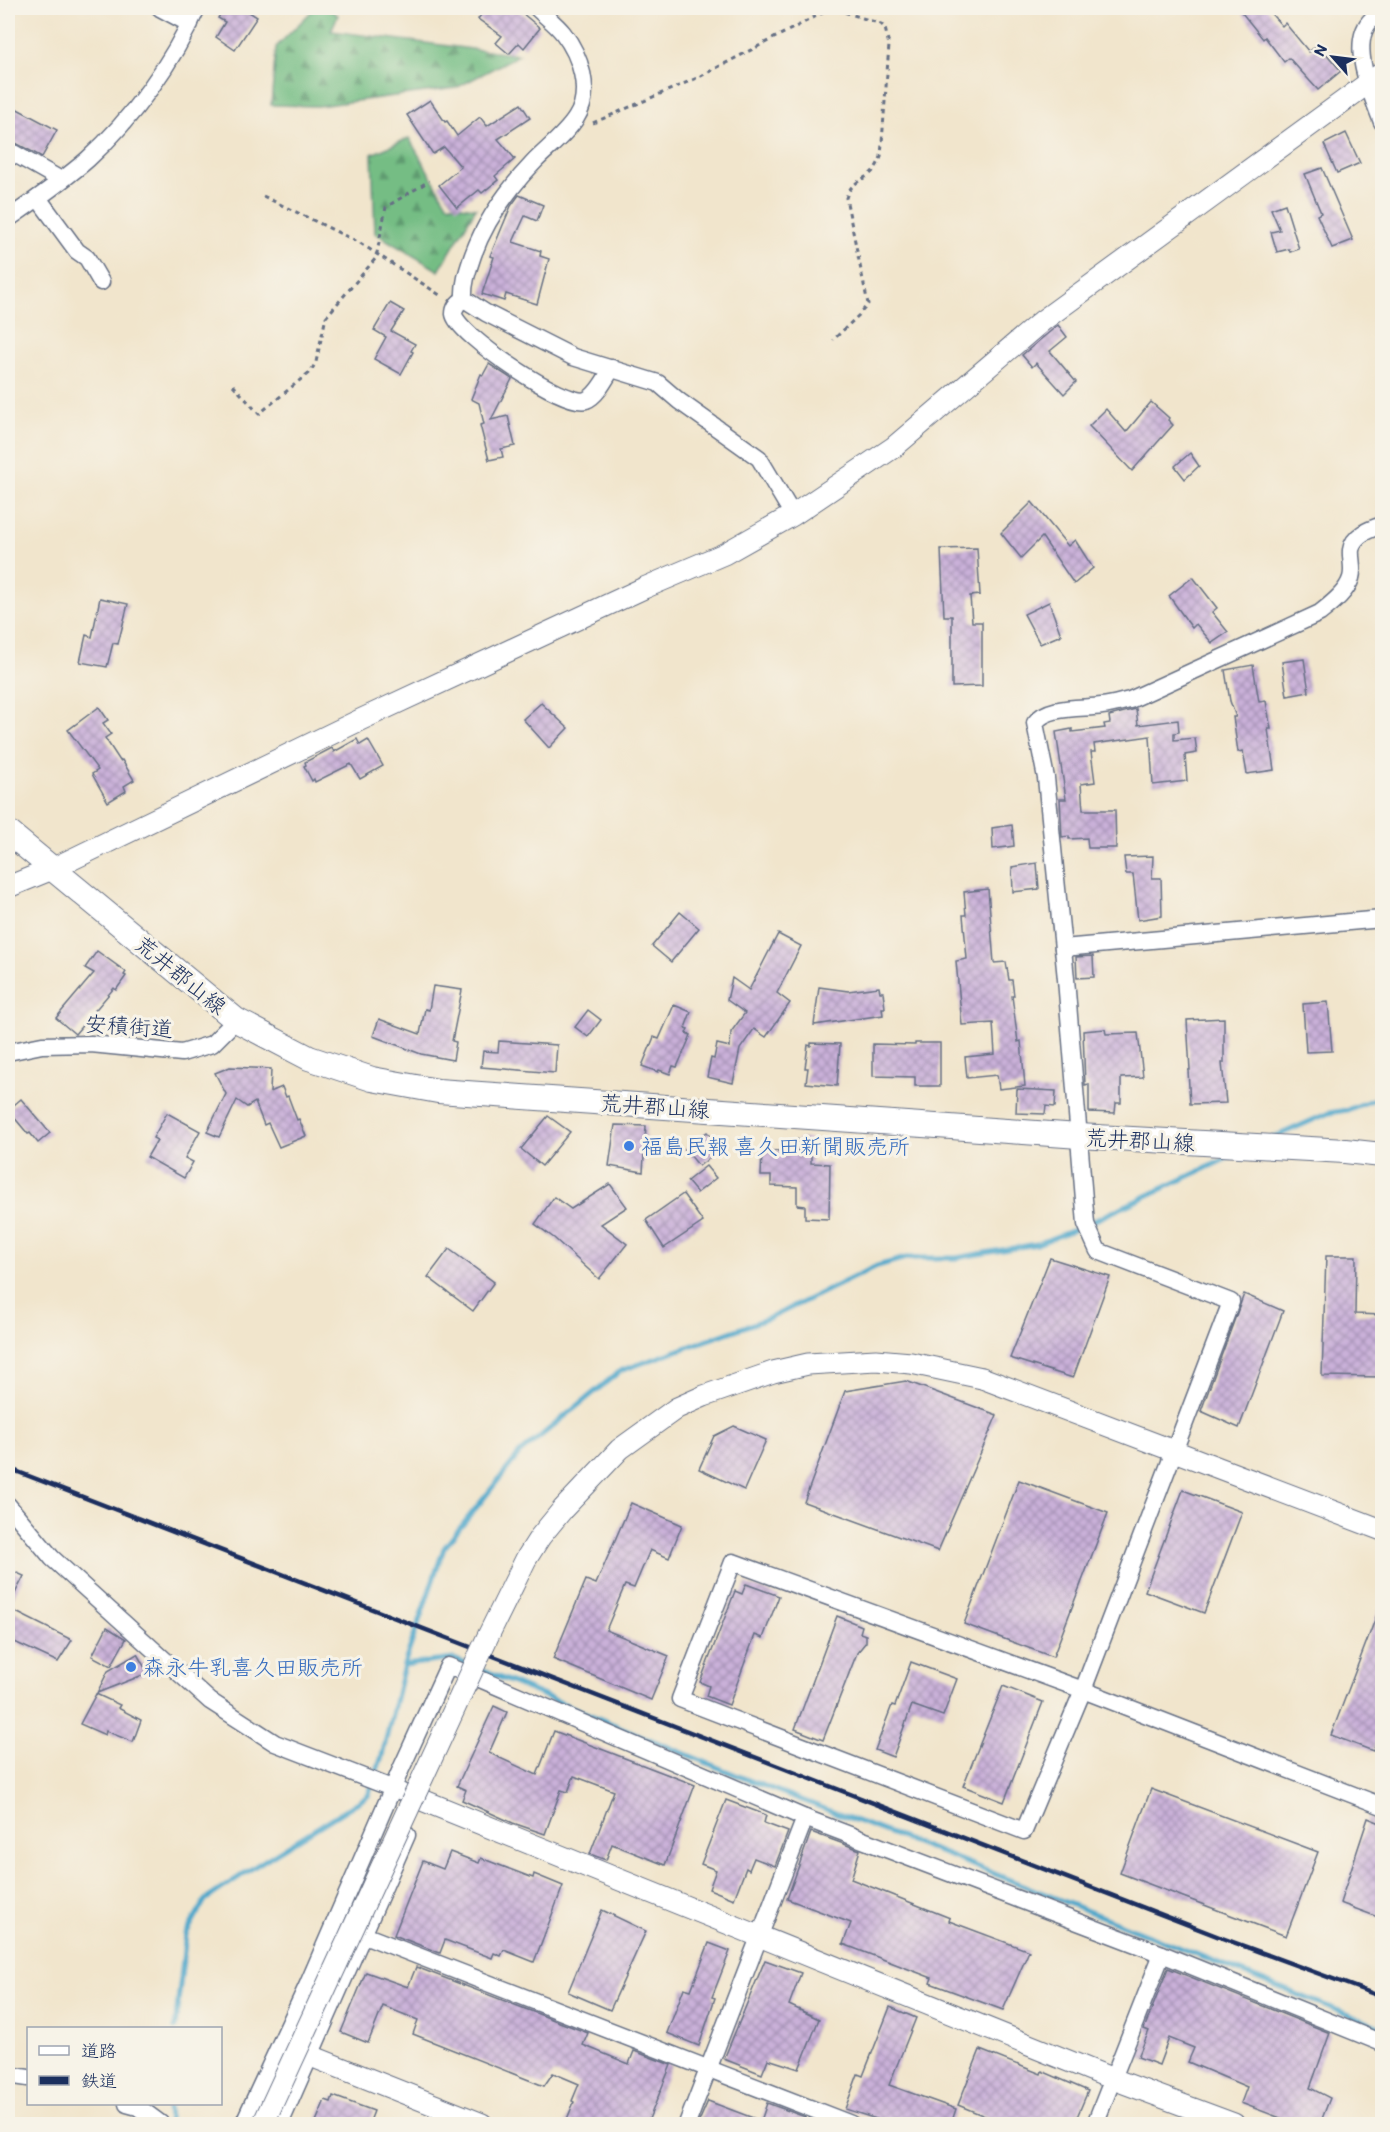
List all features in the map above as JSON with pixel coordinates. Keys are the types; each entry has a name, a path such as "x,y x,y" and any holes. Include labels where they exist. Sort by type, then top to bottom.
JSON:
{"main road":[{"name":"荒井郡山線","path":"8,832 236,1020 309,1058 372,1079 438,1091 1079,1136 1345,1150 1383,1155"}],"street":[{"path":"160,8 190,24"},
{"path":"8,219 88,158 134,110 165,67 197,8"},
{"path":"537,8 563,32 578,58 584,82 583,101 573,122 512,187 493,214 478,240 463,285 461,302 454,313 457,322 494,354 533,381 576,400 585,401 594,395 612,368"},
{"path":"1383,10 1366,25 1360,44 1375,78 1383,122"},
{"path":"8,887 52,870 360,720 645,588 724,554 793,515 894,447 1042,321 1375,78"},
{"path":"8,150 61,180"},
{"path":"38,198 77,251 87,258 101,282"},
{"path":"461,302 573,357 658,383 759,458 793,515"},
{"path":"1383,525 1372,528 1353,541 1351,579 1333,603 1320,613 1130,700 1104,706 1052,712 1039,717 1035,723 1046,778 1086,1224 1098,1251 1231,1302 1083,1690 1024,1831 680,1699 734,1562 1083,1690 1383,1806"},
{"path":"1063,948 1383,920"},
{"name":"安積街道","path":"8,1052 42,1045 91,1044 182,1053 212,1044 236,1020"},
{"path":"263,2124 488,1636 526,1559 540,1536 593,1475 620,1449 677,1408 773,1372 808,1364 876,1360 910,1363 982,1378 1383,1530"},
{"path":"8,1505 52,1558 210,1701 275,1743 422,1800 1113,2079 1234,2124"},
{"path":"243,2124 308,1984 448,1666 805,1818 1162,1954 1383,2043"},
{"path":"280,2124 422,1800 472,1676"},
{"path":"687,2124 805,1818"},
{"path":"364,1935 851,2124"},
{"path":"1095,2124 1162,1954"},
{"path":"311,2056 482,2124"},
{"path":"8,2075 27,2078"},
{"path":"132,2105 160,2124"}],"path":[{"path":"573,122 586,124 607,118 697,78 832,8 881,24 885,28 889,45 881,157 870,174 851,186 846,198 868,304 860,315 833,340"},
{"path":"233,385 259,414 308,375 316,362 326,317 377,254 386,207 429,181"},
{"path":"263,196 360,243 461,302"}],"green space":[{"path":"315,8 327,8 338,15 331,31 519,55 456,88 318,106 271,105 276,47"},
{"path":"409,138 447,204 476,208 439,271 375,233 372,154"}],"building":[{"path":"224,8 243,8 257,17 235,50 216,37 225,22 218,18"},
{"path":"486,8 516,8 540,28 524,48 519,43 509,54 496,43 502,36 478,19"},
{"path":"1238,8 1266,8 1282,26 1285,23 1309,52 1318,44 1341,71 1318,90 1289,58 1284,62"},
{"path":"430,100 457,136 480,117 487,126 521,104 530,118 498,139 515,159 495,176 498,180 482,193 479,190 457,208 439,185 461,167 444,147 433,154 407,115"},
{"path":"8,104 57,130 42,157 8,139"},
{"path":"1346,133 1360,163 1337,173 1324,144"},
{"path":"1322,168 1353,240 1332,248 1317,215 1321,213 1305,174"},
{"path":"519,195 543,205 537,221 525,216 513,242 541,251 540,256 549,259 537,304 506,294 504,301 482,294 494,257 490,256 511,206"},
{"path":"1285,204 1299,249 1277,252 1271,232 1280,230 1271,209"},
{"path":"390,303 404,311 391,331 415,344 401,374 374,359 386,337 374,330"},
{"path":"1058,325 1067,337 1050,351 1076,382 1064,394 1036,363 1032,367 1022,355"},
{"path":"489,364 512,379 491,420 508,416 515,446 501,449 503,457 489,460 480,425 484,424 479,403 471,399 481,374 483,375"},
{"path":"1151,402 1169,418 1168,420 1173,425 1132,471 1089,426 1106,409 1126,432"},
{"path":"1190,453 1199,466 1185,479 1175,466"},
{"path":"1032,502 1068,546 1075,540 1093,568 1074,584 1042,537 1021,558 1001,533"},
{"path":"977,548 980,595 970,596 972,622 982,622 982,686 952,687 952,616 944,616 941,549"},
{"path":"1193,577 1217,608 1212,612 1228,632 1212,643 1196,624 1192,628 1169,596"},
{"path":"100,598 128,604 118,644 113,643 107,667 80,662 86,635 92,637"},
{"path":"1049,602 1061,635 1040,644 1024,614"},
{"path":"1304,659 1309,692 1287,696 1282,662"},
{"path":"1253,665 1259,702 1266,701 1274,770 1247,774 1243,751 1238,752 1233,717 1236,717 1230,701 1225,670"},
{"path":"541,703 568,728 549,748 523,719"},
{"path":"99,707 108,720 103,723 111,734 105,738 134,780 124,786 126,791 108,802 92,774 98,770 68,730"},
{"path":"1136,709 1138,725 1178,720 1179,732 1174,733 1174,740 1195,738 1197,753 1185,755 1187,781 1153,785 1150,736 1094,744 1095,752 1091,752 1095,782 1081,784 1083,810 1115,810 1116,848 1088,848 1087,838 1062,837 1060,799 1066,799 1056,732 1105,728 1104,724 1110,723 1109,716"},
{"path":"357,739 360,745 368,740 383,766 360,779 351,764 315,782 314,779 312,781 304,766 305,762 332,748 334,752"},
{"path":"1012,825 1014,846 993,849 992,828"},
{"path":"1153,856 1152,878 1161,878 1162,916 1138,920 1133,874 1126,874 1124,857"},
{"path":"1037,863 1039,889 1013,892 1012,867"},
{"path":"988,889 994,963 1006,962 1009,980 1012,980 1014,996 1012,996 1018,1042 1021,1041 1025,1086 999,1089 997,1075 967,1078 965,1057 995,1054 993,1023 962,1025 956,961 967,959 963,915 966,915 964,892"},
{"path":"680,912 699,928 671,962 652,946"},
{"path":"778,934 801,946 777,993 790,1003 766,1037 754,1029 740,1049 733,1083 707,1077 717,1044 730,1047 731,1032 745,1013 727,1000 732,978 749,990"},
{"path":"97,951 126,972 124,975 126,976 75,1034 56,1018 94,973 85,968"},
{"path":"1093,956 1094,977 1077,978 1076,957"},
{"path":"433,986 462,990 452,1041 456,1042 453,1060 421,1054 373,1036 379,1019 420,1034 425,1009 429,1010"},
{"path":"819,987 848,991 879,987 880,992 883,992 885,1008 882,1008 883,1015 814,1025"},
{"path":"1328,1002 1332,1051 1306,1052 1303,1004"},
{"path":"674,1005 691,1012 685,1028 688,1029 686,1033 691,1035 677,1067 673,1066 670,1074 642,1066 654,1037 659,1039"},
{"path":"588,1010 601,1020 588,1037 575,1027"},
{"path":"1224,1018 1224,1063 1222,1063 1226,1103 1190,1104 1187,1020"},
{"path":"1105,1029 1106,1034 1138,1033 1143,1077 1121,1078 1121,1103 1116,1103 1115,1113 1089,1112 1089,1084 1085,1085 1083,1031"},
{"path":"499,1041 557,1045 555,1073 481,1067 483,1051 498,1052"},
{"path":"811,1043 840,1044 837,1086 806,1083 808,1068 805,1068 808,1045 811,1046"},
{"path":"915,1043 940,1043 940,1086 915,1086 915,1077 873,1076 873,1044 915,1045"},
{"path":"230,1067 271,1069 270,1092 282,1087 306,1136 279,1147 268,1123 264,1125 255,1102 247,1107 237,1100 219,1137 207,1132 226,1094 215,1073"},
{"path":"1017,1089 1056,1091 1055,1107 1046,1106 1045,1114 1016,1113"},
{"path":"21,1099 50,1133 38,1143 8,1110"},
{"path":"167,1113 200,1131 185,1158 193,1162 184,1178 147,1157 157,1140 153,1138"},
{"path":"548,1116 570,1132 542,1166 521,1149"},
{"name":"福島民報 喜久田新聞販売所","path":"615,1125 646,1126 643,1172 609,1166"},
{"path":"707,1132 722,1148 699,1166 685,1149"},
{"path":"798,1139 811,1139 811,1163 830,1164 829,1219 805,1218 805,1206 797,1205 797,1187 771,1186 771,1176 761,1176 762,1150 798,1152"},
{"path":"706,1166 716,1178 697,1193 687,1181"},
{"path":"610,1184 627,1207 601,1224 627,1244 599,1279 535,1224 554,1197 571,1209"},
{"path":"683,1194 703,1222 664,1248 646,1220"},
{"path":"449,1249 494,1282 473,1311 428,1277"},
{"path":"1326,1256 1356,1256 1355,1314 1383,1315 1383,1377 1322,1376"},
{"path":"1050,1258 1110,1277 1073,1378 1010,1358"},
{"path":"1244,1294 1283,1311 1239,1428 1201,1411"},
{"path":"906,1381 997,1415 938,1551 804,1502 845,1391"},
{"path":"734,1426 766,1440 744,1490 699,1469 714,1436"},
{"path":"1019,1480 1108,1513 1053,1657 964,1624"},
{"path":"1183,1490 1242,1512 1204,1613 1145,1591"},
{"path":"631,1503 682,1525 669,1558 650,1550 634,1588 625,1585 606,1630 669,1656 651,1700 553,1659 586,1580 596,1584"},
{"path":"8,1569 24,1576 8,1607"},
{"path":"746,1584 779,1596 763,1638 755,1635 729,1705 706,1696 709,1686 700,1682 735,1591 742,1594"},
{"path":"1381,1604 1383,1726 1373,1751 1331,1735"},
{"path":"8,1608 72,1640 58,1662 8,1639"},
{"path":"837,1616 862,1626 860,1633 866,1635 866,1642 857,1653 823,1740 795,1729"},
{"path":"107,1627 126,1639 111,1666 92,1656"},
{"path":"137,1654 148,1673 97,1693 108,1671"},
{"path":"911,1662 957,1679 943,1716 912,1705 893,1757 875,1750 892,1705 895,1706"},
{"path":"1003,1686 1043,1702 1004,1802 963,1786"},
{"path":"96,1694 120,1705 118,1708 141,1720 133,1742 106,1731 105,1735 80,1724"},
{"path":"494,1706 507,1712 489,1753 537,1775 554,1731 695,1785 665,1865 612,1844 606,1860 590,1854 614,1791 574,1776 568,1792 561,1790 545,1834 513,1823 462,1800 466,1790 457,1786"},
{"path":"1151,1789 1318,1852 1286,1936 1120,1873"},
{"path":"726,1800 766,1815 764,1823 788,1832 775,1866 754,1858 749,1870 746,1868 734,1899 709,1889 716,1870 701,1864"},
{"path":"1368,1818 1383,1824 1383,1919 1340,1903"},
{"path":"811,1832 860,1850 851,1879 950,1918 949,1921 1029,1951 1003,2010 930,1983 932,1978 843,1944 851,1923 787,1899"},
{"path":"450,1852 479,1863 481,1858 533,1878 534,1874 563,1886 534,1962 504,1950 501,1956 494,1953 492,1958 445,1940 440,1953 394,1935 423,1861 443,1869"},
{"path":"602,1910 646,1931 610,2010 568,1992"},
{"path":"709,1943 730,1951 712,1997 715,1998 699,2046 667,2033 684,1988 691,1990"},
{"path":"765,1960 801,1973 789,2005 819,2019 799,2069 768,2059 762,2074 724,2059"},
{"path":"416,1967 588,2033 583,2045 629,2064 634,2051 671,2065 647,2124 565,2124 579,2084 553,2073 544,2086 413,2034 418,2020 383,2006 368,2043 341,2032 366,1972 408,1987"},
{"path":"1168,1968 1330,2033 1310,2088 1330,2098 1320,2124 1296,2124 1241,2103 1247,2087 1188,2062 1194,2048 1169,2038 1159,2065 1138,2057 1149,2031 1144,2029"},
{"path":"890,2007 916,2018 889,2085 956,2109 951,2124 892,2124 845,2109 858,2074 863,2076"},
{"path":"980,2050 1041,2074 1042,2071 1088,2091 1074,2124 1004,2124 958,2105"},
{"path":"333,2096 374,2111 369,2124 315,2124 325,2100 331,2102"},
{"path":"708,2101 761,2121 767,2103 805,2117 802,2124 698,2124"}],"waterway":[{"path":"1272,1138 1329,1113 1347,1110 1382,1096"},
{"path":"175,2027 186,1934 205,1900 368,1796 382,1756 404,1665 444,1548 520,1453 620,1371 772,1317 877,1266 906,1258 956,1258 1037,1244 1076,1229 1236,1154"},
{"path":"404,1665 454,1659 470,1666"},
{"path":"479,1669 746,1779 947,1855 1382,2028"},
{"path":"168,2105 169,2124"}],"railway":[{"path":"8,1468 1222,1938 1382,1997"}],"place":[{"name":"福島民報 喜久田新聞販売所","path":"629,1146"},
{"name":"森永牛乳喜久田販売所","path":"131,1667"}]}
